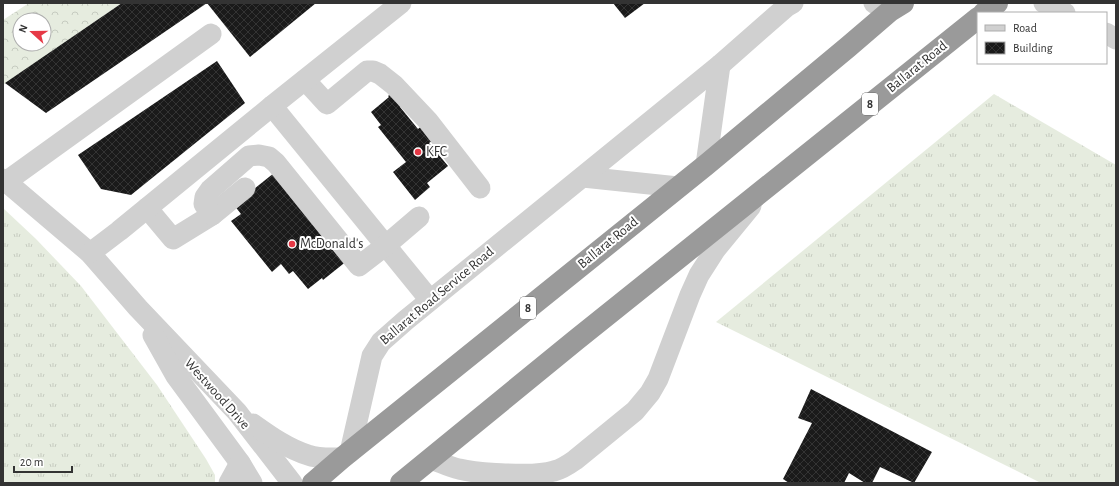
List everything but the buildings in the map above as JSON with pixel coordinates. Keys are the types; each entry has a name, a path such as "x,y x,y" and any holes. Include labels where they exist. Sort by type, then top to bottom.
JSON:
{"highway":[{"name":"Ballarat Road","path":"986,12 997,3"},
{"name":"Ballarat Road","path":"312,483 706,165 848,47 889,5"},
{"name":"Ballarat Road","path":"401,483 576,340 977,20"}],"street":[{"path":"90,253 401,3"},
{"name":"Ballarat Road Service Road","path":"346,455 372,356 381,342 430,300 720,65 786,7 793,3"},
{"path":"1044,3 1063,12"},
{"path":"5,180 211,34"},
{"path":"1107,34 1116,38"},
{"path":"706,165 720,65"},
{"path":"304,80 327,104 367,71 373,71 380,74 394,85 428,121 480,188"},
{"path":"272,106 430,300"},
{"path":"212,215 204,204 205,197 210,190 249,156 259,155 269,157 276,163 360,266 386,246 419,217"},
{"path":"583,177 678,187"},
{"name":"Westwood Drive","path":"5,180 90,253 138,308 236,412 292,483"},
{"path":"147,208 173,240 212,215 245,188"},
{"name":"Ballarat Road","path":"430,459 460,469 478,472 529,474 545,473 564,476 567,466 635,411 650,393 658,379 696,282 704,266 762,191"},
{"name":"Westwood Drive","path":"138,308 176,376 240,464 252,483"},
{"path":"236,412 286,446 308,455 324,458 346,455"},
{"path":"229,483 240,464"}],"green space":[{"path":"29,3 122,3 52,51 52,12 15,12"},
{"path":"12,14 12,52 51,52 3,85 3,20"},
{"path":"994,94 1116,165 1116,483 1041,483 716,322"},
{"path":"3,208 36,239 81,286 157,385 206,459 215,475 215,483 3,483"}],"place":[{"name":"KFC","path":"418,152"},
{"name":"McDonald's","path":"292,244"}]}
